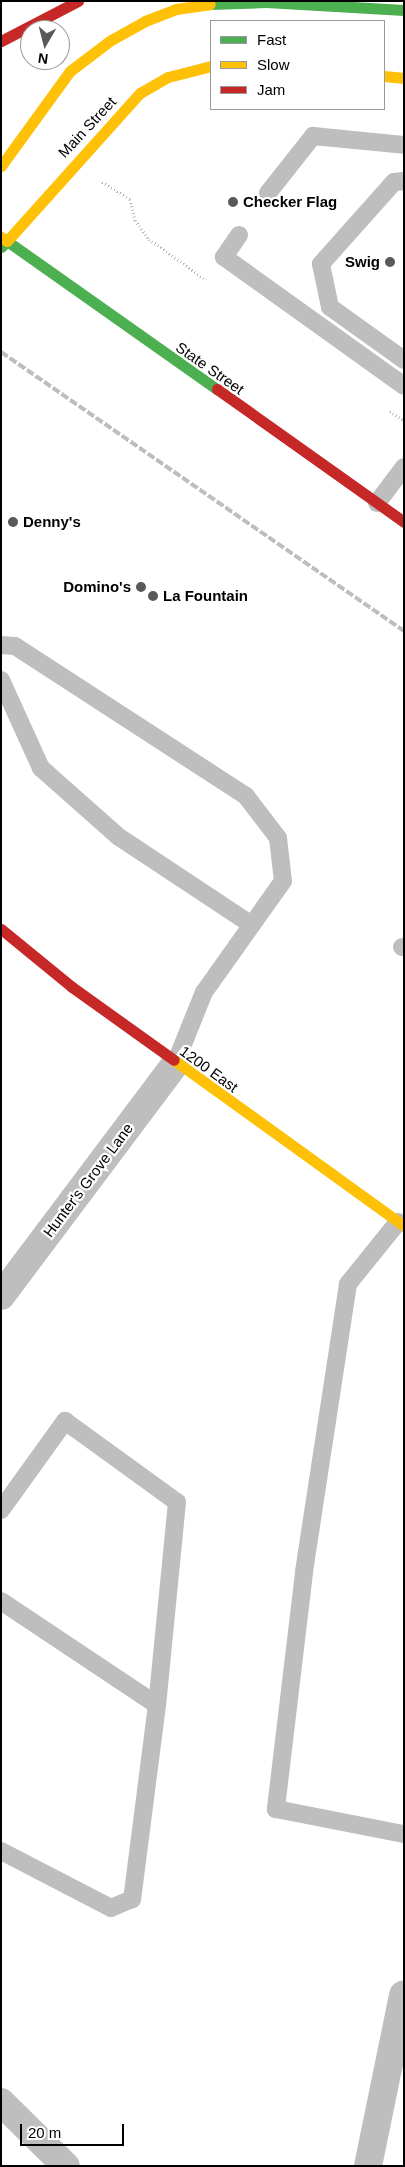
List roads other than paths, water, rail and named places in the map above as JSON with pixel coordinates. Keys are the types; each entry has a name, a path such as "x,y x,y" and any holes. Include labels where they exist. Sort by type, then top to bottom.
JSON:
{"main road":[{"path":"1,41 78,1"},
{"path":"1,166 70,71 111,40 145,21 176,10 212,4 266,2 404,10"},
{"name":"Main Street","path":"3,241 140,93 168,77 210,66"},
{"path":"385,76 404,78"},
{"name":"State Street","path":"3,241 404,522"},
{"name":"1200 East","path":"1,929 72,987 175,1064 401,1224"}],"street":[{"name":"Hunter's Grove Lane","path":"1,1296 175,1064"},
{"path":"368,2166 403,1995"},
{"path":"1,2102 66,2166"}],"lane":[{"path":"268,193 314,136 404,145"},
{"path":"404,181 394,182 321,264 330,306 404,360"},
{"path":"239,235 224,257 404,386"},
{"path":"377,503 404,467"},
{"path":"1,645 15,646 246,796 278,838 283,881 204,992 175,1064"},
{"path":"1,680 41,768 119,837 252,925"},
{"path":"401,1224 348,1284 304,1573 276,1809 404,1834"},
{"path":"1,1510 65,1421 177,1502 157,1705 132,1899 111,1908 1,1851"},
{"path":"1,1601 157,1705"}],"railway":[{"path":"1,352 404,631"}],"place":[{"name":"Checker Flag","path":"233,202"},
{"name":"Swig","path":"390,262"},
{"name":"Denny's","path":"13,522"},
{"name":"Domino's","path":"141,587"},
{"name":"La Fountain","path":"153,596"}]}
